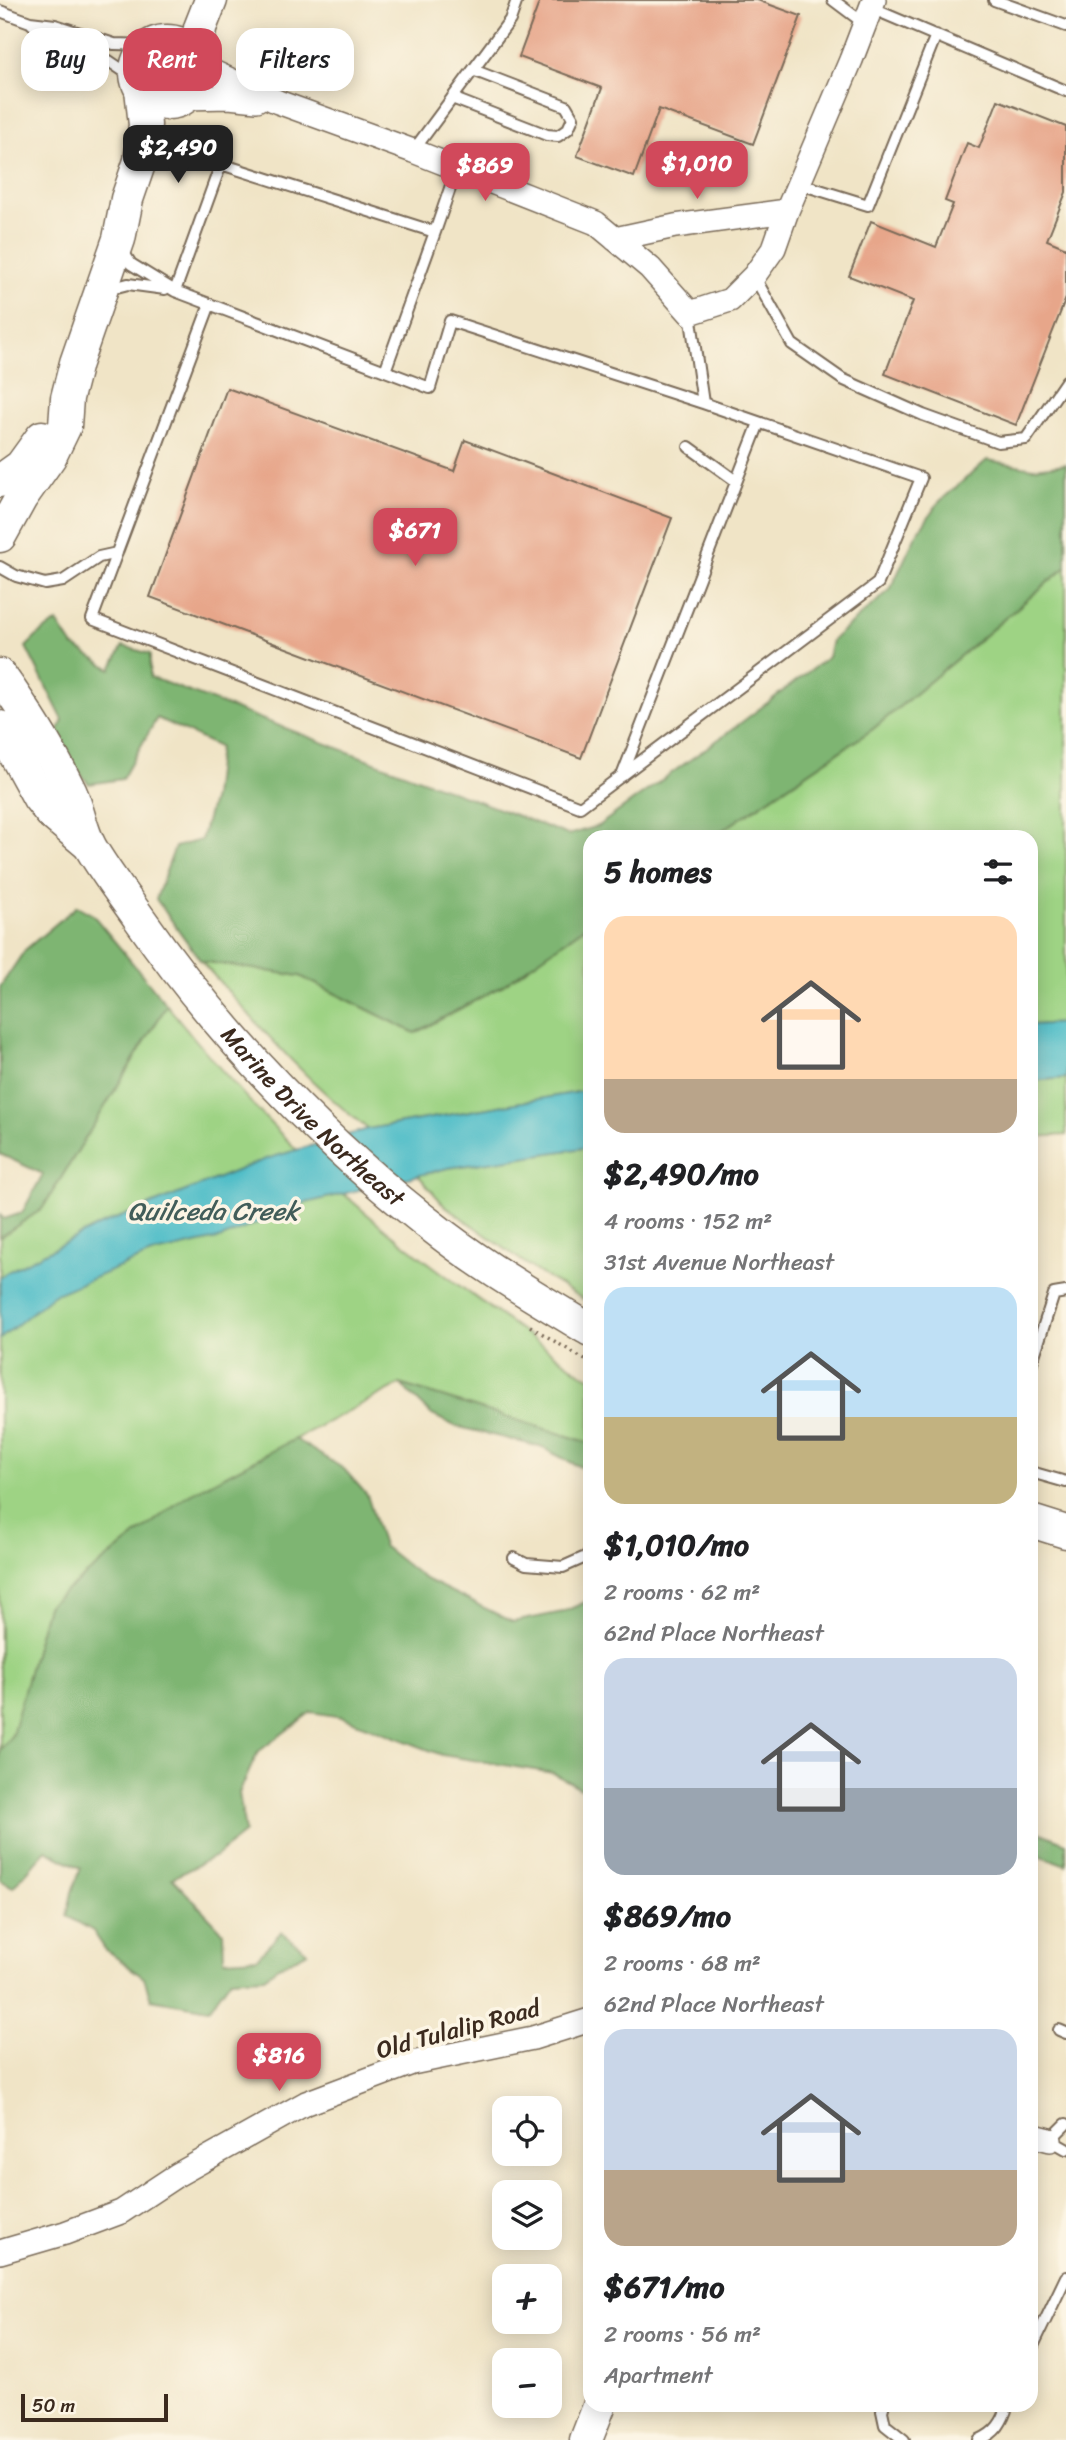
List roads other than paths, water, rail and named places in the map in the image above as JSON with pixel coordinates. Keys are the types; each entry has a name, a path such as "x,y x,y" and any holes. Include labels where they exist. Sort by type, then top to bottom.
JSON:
{"main road":[{"path":"175,28 182,22 193,0"},
{"path":"200,28 211,0"},
{"path":"0,536 21,498 50,457 65,426 76,363 119,239 127,199 143,145 145,125 140,91"},
{"path":"146,91 156,101 180,101"},
{"path":"119,239 150,186 161,144 180,101 189,91"},
{"path":"0,481 21,466 35,450 68,398"},
{"name":"Marine Drive Northeast","path":"0,675 31,718 54,757 73,798 89,845 167,958 217,1020 289,1098 367,1174 444,1236 583,1326"},
{"name":"Marine Drive Northeast","path":"0,727 39,798 51,813 89,845"},
{"path":"1038,1523 1066,1532"},
{"path":"586,2440 597,2412"}],"street":[{"path":"222,74 278,102 413,151 596,223 650,268 690,313 730,300 754,276 774,248 870,11"},
{"path":"180,101 229,97 278,102"},
{"path":"615,239 675,226 787,211"},
{"name":"Old Tulalip Road","path":"0,2252 65,2233 121,2211 177,2175 306,2103 412,2063 533,2038 583,2022"}],"lane":[{"path":"413,151 510,20 517,0"},
{"path":"833,0 936,35 1066,91"},
{"path":"994,0 1066,26"},
{"path":"0,11 30,22 55,25 114,44 123,44"},
{"path":"30,22 67,47 109,61 123,72"},
{"path":"800,184 868,205 936,35"},
{"path":"452,99 547,135 558,136 568,129 573,118 566,106 473,70"},
{"path":"175,291 221,164 435,232"},
{"path":"385,371 457,169"},
{"path":"119,239 131,264 175,291 210,304 430,388 450,321 703,403 921,478 878,583 580,807 92,619 210,304"},
{"path":"754,276 792,344 842,379 923,415 998,442 1026,439 1066,381"},
{"path":"98,296 113,286 128,284 175,291"},
{"path":"690,313 703,403"},
{"path":"622,776 759,423"},
{"path":"689,447 736,481"},
{"path":"0,567 16,576 45,584 63,581 99,557 117,554"},
{"path":"1038,1343 1054,1294 1066,1292"},
{"path":"1038,1474 1066,1482"},
{"path":"514,1558 526,1564 562,1567 583,1558"},
{"path":"1038,2335 1066,2277"},
{"path":"881,2412 885,2426 904,2440"},
{"path":"979,2440 992,2435 1006,2412"}],"water":[{"path":"1066,1023 1066,1078 1038,1080 1038,1025"},
{"name":"Quilceda Creek","path":"583,1091 583,1148 448,1168 302,1204 222,1238 151,1254 53,1295 0,1339 0,1278 7,1272 98,1226 266,1159 368,1129"}]}
